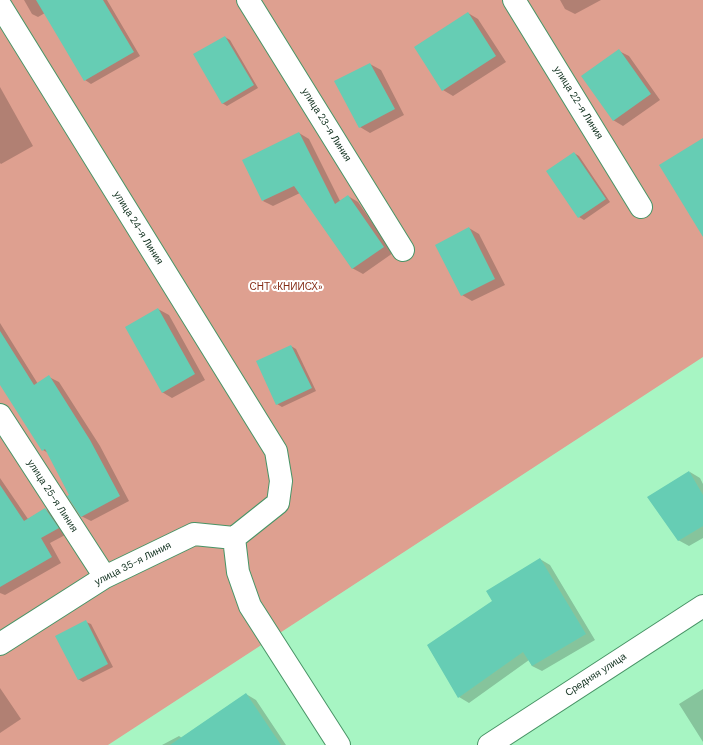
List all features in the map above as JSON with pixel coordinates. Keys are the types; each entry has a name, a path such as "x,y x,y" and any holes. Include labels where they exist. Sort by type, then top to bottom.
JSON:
{"street":[{"name":"улица 23-я Линия","path":"248,0 404,250"},
{"name":"улица 22-я Линия","path":"514,0 641,207"},
{"name":"улица 24-я Линия","path":"0,5 276,451 281,481 278,503 234,538"},
{"name":"улица 25-я Линия","path":"0,415 105,576"},
{"name":"улица 35-я Линия","path":"0,644 105,576 194,534 234,538"},
{"path":"234,538 238,572 250,606 339,745"},
{"name":"Средняя улица","path":"489,745 703,606"}],"green space":[{"name":"СНТ «КНИИСХ»","path":"0,0 703,0 703,357 108,745 0,745"}],"building":[{"path":"36,0 103,0 134,52 84,81"},
{"path":"468,12 496,56 442,91 414,47"},
{"path":"225,36 254,85 222,104 193,54"},
{"path":"619,49 651,94 613,121 581,76"},
{"path":"370,63 395,109 359,128 334,81"},
{"path":"299,132 335,204 348,195 384,247 352,269 294,186 262,201 242,160"},
{"path":"703,138 703,237 659,165"},
{"path":"574,152 606,199 578,218 546,171"},
{"path":"469,227 495,279 461,296 435,245"},
{"path":"158,308 195,374 162,393 125,327"},
{"path":"0,331 34,385 49,375 90,440 120,496 81,517 67,496 69,495 45,449 42,451 0,385"},
{"path":"291,345 312,388 276,405 256,361"},
{"path":"689,471 703,495 703,526 678,541 647,497"},
{"path":"0,485 24,521 45,508 59,528 41,538 52,557 0,587"},
{"path":"540,558 586,634 532,666 523,652 458,698 427,645 492,601 486,591"},
{"path":"86,620 108,664 78,680 55,636"},
{"path":"246,693 281,745 170,745"}]}
